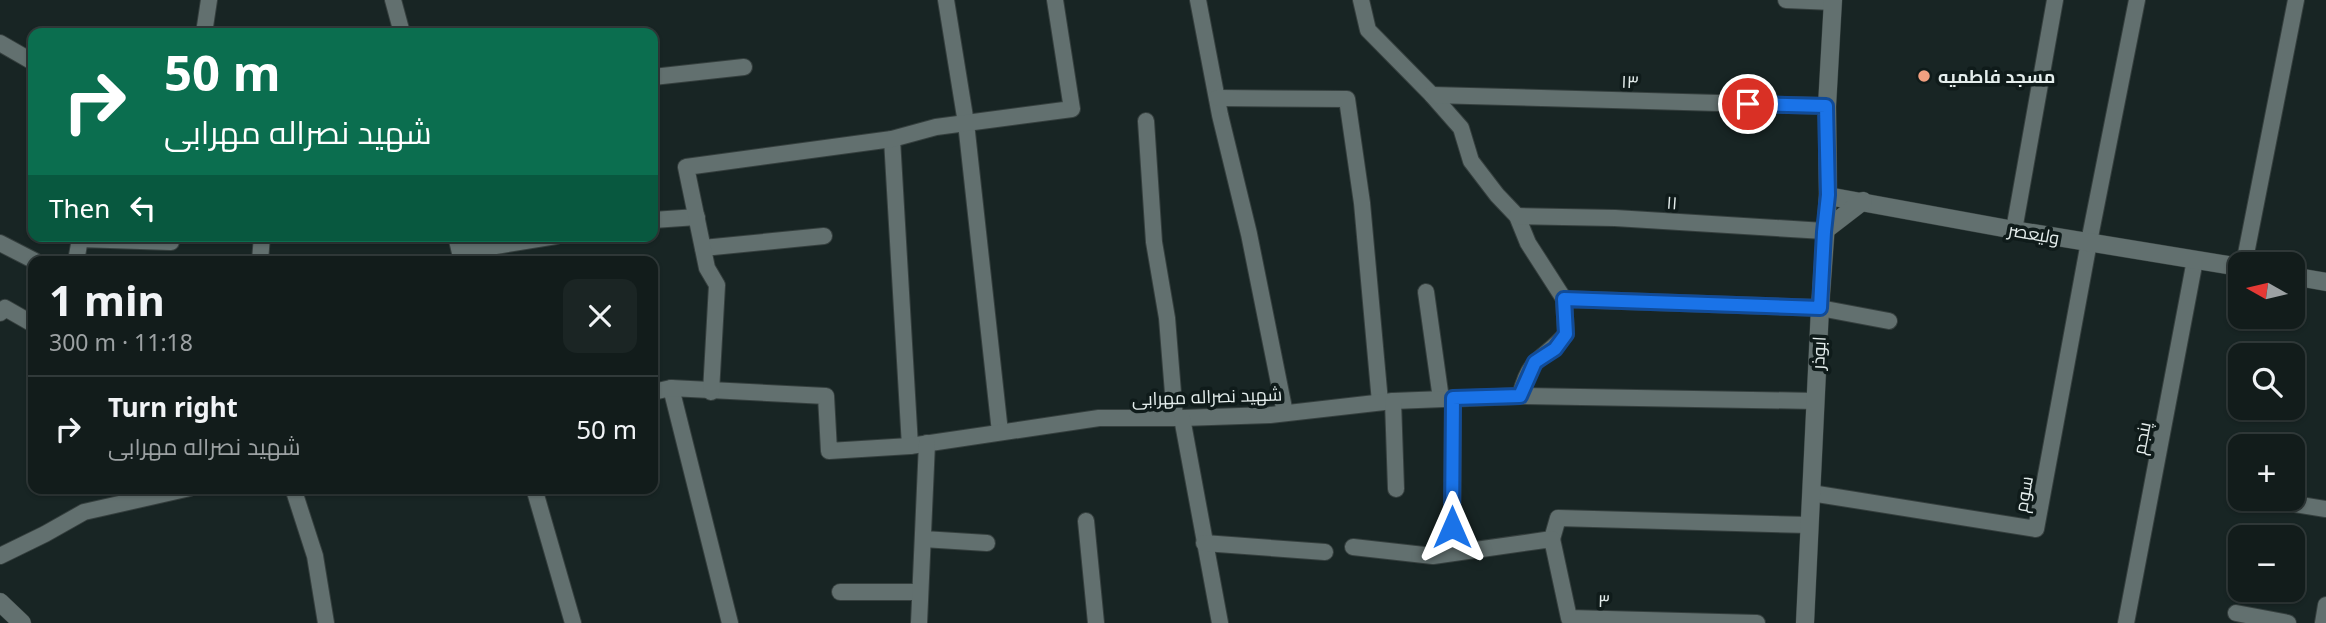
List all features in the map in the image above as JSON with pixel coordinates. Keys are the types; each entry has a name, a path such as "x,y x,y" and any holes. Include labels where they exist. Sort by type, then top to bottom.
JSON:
{"main road":[{"name":"ابوذر","path":"1805,623 1828,195 1826,106 1833,1"},
{"name":"ولیعصر","path":"1828,195 2014,230 2228,264"},
{"path":"1824,232 1863,201"},
{"path":"2305,278 2326,282"},
{"path":"0,602 22,623"}],"street":[{"path":"205,28 209,0"},
{"path":"393,0 401,28"},
{"path":"946,0 966,123 1000,432"},
{"path":"711,392 717,285 707,268 686,167 892,139 936,127 1072,109 1055,0"},
{"path":"1198,0 1285,413"},
{"path":"1361,0 1368,30 1432,94 1461,128 1471,161 1517,216 1528,243 1564,299 1566,334 1555,349 1535,362 1520,396"},
{"path":"1786,0 1833,1"},
{"path":"2014,230 2055,0"},
{"path":"2089,242 2137,0"},
{"path":"2245,252 2297,0"},
{"path":"0,43 28,59"},
{"path":"658,76 744,67"},
{"name":"۱۳","path":"1432,94 1826,106"},
{"path":"1217,98 1347,99 1396,489"},
{"path":"1146,121 1154,242 1167,318 1179,418 1220,623"},
{"path":"892,139 909,446"},
{"path":"658,219 697,216"},
{"name":"۱۱","path":"1517,216 1615,218 1824,232"},
{"path":"703,248 824,236"},
{"path":"460,250 515,242"},
{"name":"سوم","path":"1811,493 2036,529 2089,242"},
{"path":"0,243 28,257"},
{"name":"پنجم","path":"2126,623 2195,260"},
{"path":"1426,292 1447,398 1452,553"},
{"path":"1564,299 1820,308 1889,321"},
{"path":"2,309 28,322"},
{"path":"671,388 730,623"},
{"name":"شهید نصراله مهرابی","path":"658,391 671,388 826,396 829,451 909,446 1099,418 1179,418 1285,413 1447,398 1520,396 1815,401"},
{"path":"919,623 927,443"},
{"path":"0,556 84,512 164,494"},
{"path":"295,494 315,556 326,623"},
{"path":"536,494 573,623"},
{"path":"2305,506 2326,509"},
{"path":"1353,547 1433,556 1515,545 1552,539 1558,518 1810,524"},
{"path":"1086,521 1096,623"},
{"path":"923,539 987,543"},
{"name":"۳","path":"1552,539 1569,621 1757,623"},
{"path":"1204,543 1325,552"},
{"path":"841,592 920,592"},
{"path":"2323,623 2326,605"},
{"path":"2236,613 2288,623"}],"place":[{"name":"مسجد فاطمیه","path":"1924,76"}],"route":[{"path":"1452,527 1453,398 1520,396 1524,381 1535,362 1555,349 1566,334 1564,299 1820,308 1828,195 1826,106 1748,104"}]}
